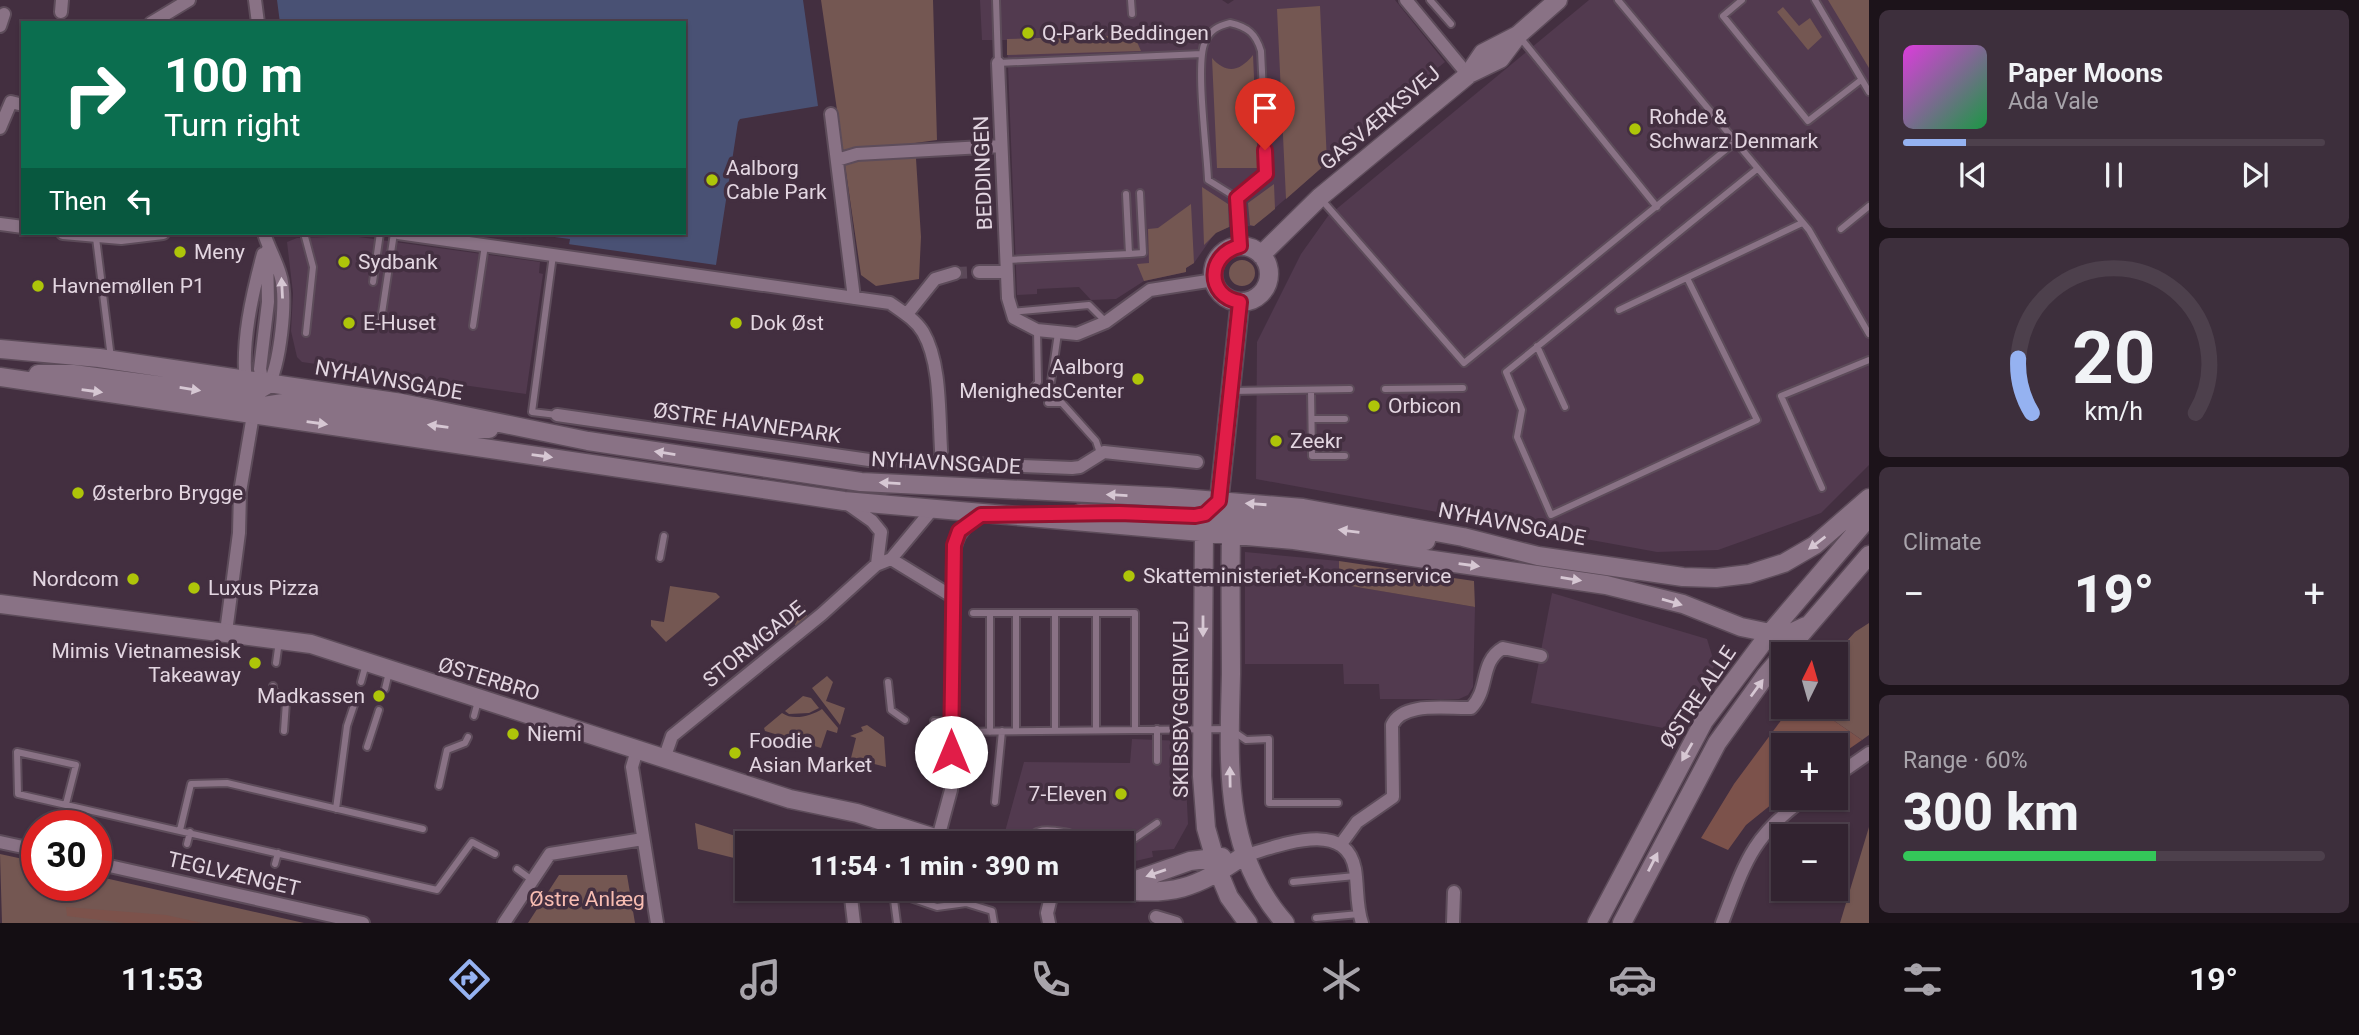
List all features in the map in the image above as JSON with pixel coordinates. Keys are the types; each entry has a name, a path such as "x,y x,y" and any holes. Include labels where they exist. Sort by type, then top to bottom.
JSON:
{"street":[{"path":"154,21 189,0"},
{"path":"255,0 258,21"},
{"path":"1406,0 1468,75"},
{"name":"GASVÆRKSVEJ","path":"1261,255 1320,197 1468,75 1483,53 1518,35 1558,0"},
{"name":"BEDDINGEN","path":"998,63 1006,266 1011,312"},
{"path":"0,128 17,104"},
{"path":"831,114 854,298"},
{"path":"837,160 857,154 1001,146"},
{"path":"0,223 21,227"},
{"path":"91,236 115,235"},
{"path":"411,235 890,303 907,314 922,330 929,348 937,393 942,463"},
{"path":"261,389 263,336 269,290 265,237"},
{"path":"226,632 252,414 261,389 278,358 281,276 265,237"},
{"path":"265,237 246,353 261,389 288,419"},
{"path":"1240,246 1261,255 1269,271 1265,290 1250,301 1240,302 1223,296 1214,280 1213,271 1222,254 1240,246"},
{"path":"979,272 1006,266"},
{"path":"907,314 935,279 955,272"},
{"path":"1011,312 1020,322 1037,330 1077,334 1106,322 1150,290 1214,280"},
{"path":"1240,302 1219,501 1229,527 1232,807 1243,856 1258,888 1284,923"},
{"name":"NYHAVNSGADE","path":"0,349 111,359 261,389 402,403 531,430 862,482 1303,508 1363,518 1538,556 1684,577 1716,578 1749,574 1801,554 1869,498"},
{"path":"0,376 73,374 261,389"},
{"name":"NYHAVNSGADE","path":"0,376 845,501 931,511 1205,533 1229,527 1307,542 1606,585 1683,604 1741,627 1770,633 1793,632 1805,626"},
{"name":"ØSTRE HAVNEPARK","path":"557,415 869,460 1072,468 1080,467 1100,453"},
{"path":"1100,453 1197,462"},
{"path":"845,501 877,526 881,533 877,564"},
{"path":"947,831 951,790 956,538 965,525 981,515 1119,513 1195,516 1205,514 1219,501"},
{"name":"SKIBSBYGGERIVEJ","path":"1216,865 1203,800 1203,728 1205,533 1219,501"},
{"path":"931,511 891,559 953,597"},
{"name":"ØSTRE ALLE","path":"1602,921 1704,722 1770,633 1869,517"},
{"path":"1229,527 1266,521 1538,556"},
{"name":"ØSTRE ALLE","path":"1622,923 1717,743 1805,626 1869,555"},
{"name":"STORMGADE","path":"664,759 672,736 877,564 891,559"},
{"name":"ØSTERBRO","path":"0,604 311,644 366,664 387,680 476,708 637,750 790,799 857,813 914,831"},
{"path":"1341,844 1357,822 1393,797 1392,725 1396,717 1407,710 1471,708 1481,698 1487,662 1492,654 1503,648 1541,656"},
{"path":"637,750 632,768 657,923"},
{"path":"1848,768 1869,753"},
{"path":"1722,923 1750,851 1766,830 1790,810"},
{"path":"1134,891 1164,893 1216,865 1312,839 1326,838 1341,844 1349,853 1360,918"},
{"path":"504,923 550,855 643,839"},
{"path":"0,842 21,847"},
{"path":"1134,881 1190,861 1216,865"},
{"name":"TEGLVÆNGET","path":"112,865 180,875 363,923"},
{"path":"1216,865 1229,897 1248,923"},
{"path":"1453,923 1454,892"},
{"path":"854,901 854,923"},
{"path":"1049,923 1047,913 1050,901"},
{"path":"1156,917 1175,923"}],"lane":[{"name":"BEDDINGEN","path":"996,0 998,63"},
{"path":"1131,0 1132,14"},
{"path":"1430,0 1451,24"},
{"path":"1618,0 1802,223 1869,334"},
{"path":"1742,0 1723,16 1808,121 1861,80"},
{"path":"1815,0 1869,92"},
{"path":"1242,25 1258,39 1261,51 1266,174 1237,198 1208,180 1202,54 1210,32 1219,26 1242,25"},
{"path":"1518,35 1657,207"},
{"path":"998,63 1202,54"},
{"path":"1320,197 1464,363 1734,143"},
{"path":"1687,278 1757,420 1551,515 1517,437 1522,410 1506,372 1756,169"},
{"path":"1006,266 1143,253 1140,193"},
{"path":"1126,194 1129,254"},
{"path":"1237,198 1240,246"},
{"path":"1841,229 1869,206"},
{"path":"1619,310 1802,223"},
{"path":"305,235 313,267 306,334"},
{"path":"373,282 380,235"},
{"path":"381,320 396,235"},
{"path":"91,236 111,359"},
{"path":"473,326 485,245"},
{"path":"553,255 532,412 557,415"},
{"path":"1011,312 1089,305 1106,322"},
{"path":"998,393 1031,391 1038,382 1037,330"},
{"path":"1058,333 1048,403 1062,403 1096,441 1100,453"},
{"path":"1538,346 1565,407"},
{"path":"1822,488 1781,396 1869,360"},
{"path":"1385,389 1464,388"},
{"path":"1311,390 1312,456 1345,456"},
{"path":"1230,391 1350,390"},
{"path":"1312,419 1345,419"},
{"path":"660,558 664,536"},
{"path":"973,613 1135,613 1135,730"},
{"path":"990,613 990,732"},
{"path":"1016,613 1016,732"},
{"path":"1055,613 1055,731"},
{"path":"1096,613 1096,730"},
{"path":"276,663 279,639"},
{"path":"361,682 366,664"},
{"path":"888,682 891,710 905,720"},
{"path":"274,686 273,690 286,702 284,731"},
{"path":"336,809 347,726 354,705"},
{"path":"368,747 379,710"},
{"path":"934,721 951,727 990,732 1230,729 1246,740 1269,739 1269,803 1338,803"},
{"path":"1157,729 1157,761"},
{"path":"995,802 1002,732"},
{"path":"439,786 447,750 466,743 468,737"},
{"path":"66,804 76,765 17,752 18,794 437,890 472,842 495,854"},
{"path":"180,830 191,784 226,783 423,829"},
{"path":"1134,839 1157,822"},
{"path":"187,844 190,832"},
{"path":"275,864 278,853"},
{"path":"517,869 535,876"},
{"path":"1293,882 1355,876"},
{"path":"894,901 898,923"},
{"path":"919,901 937,907 966,903 992,911 994,923"},
{"path":"1316,918 1360,918"}],"shaded area":[{"path":"980,0 1222,0 1228,4 1234,0 1395,0 1445,62 1327,157 1327,163 1254,226 1229,227 1215,233 1194,263 1186,268 1186,272 1144,281 1116,299 1091,300 1079,287 1037,289 1037,294 1017,295 1007,40 982,40"},
{"path":"1589,0 1869,0 1869,465 1821,513 1718,550 1657,552 1256,479 1257,342 1301,254 1328,216"},
{"path":"344,235 540,262 539,273 543,274 526,394 302,362 297,357 291,331 293,293 287,242 297,238"},
{"path":"1245,552 1339,561 1340,584 1475,607 1473,687 1468,695 1459,699 1380,699 1379,684 1344,684 1343,664 1245,664"},
{"path":"1552,593 1707,639 1715,665 1674,730 1531,703"},
{"path":"1782,719 1831,719 1862,740 1848,750 1848,733 1772,733"},
{"path":"1771,734 1771,805 1746,825 1728,850 1701,838 1734,784"},
{"path":"1132,739 1184,741 1188,824 1174,849 1152,851 1153,857 1134,861 1134,831 1005,831 1024,762 1130,763"},
{"path":"66,907 166,915 202,923 125,923 67,916"}],"green space":[{"path":"821,0 933,0 937,140 915,143 921,237 919,279 876,286 861,275"},
{"path":"1828,0 1869,0 1869,68"},
{"path":"1320,6 1327,163 1286,199 1277,9"},
{"path":"1783,7 1799,26 1810,18 1822,37 1808,50 1777,12"},
{"path":"1134,35 1141,51 1007,55 1007,39"},
{"path":"1253,55 1258,168 1217,168 1212,58 1223,67 1233,69 1243,65"},
{"path":"1274,184 1275,209 1254,226 1250,225 1248,203"},
{"path":"1202,187 1228,204 1229,227 1216,233 1204,245"},
{"path":"1191,204 1194,263 1186,268 1186,272 1144,281 1137,264 1149,263 1148,229 1158,228"},
{"path":"1242,260 1251,264 1255,273 1251,282 1242,286 1233,282 1229,273 1233,264"},
{"path":"1339,561 1474,581 1475,607 1339,584"},
{"path":"670,586 716,593 720,597 666,642 651,626 651,620 664,622"},
{"path":"799,600 806,607 807,616 796,626 785,612"},
{"path":"1869,623 1869,735 1862,740 1831,719 1848,719 1846,642"},
{"path":"827,676 833,682 826,701 845,708 840,725 812,688"},
{"path":"803,696 811,698 819,708 809,713 789,714 785,711"},
{"path":"822,709 838,728 837,733 827,730 821,748 765,731 764,728 782,713 791,717 802,717"},
{"path":"867,725 884,737 886,767 851,758 856,738 850,736 863,731 861,727"},
{"path":"695,823 735,836 735,858 698,849"},
{"path":"1869,827 1869,923 1840,923"},
{"path":"0,854 21,859 21,901 112,901 112,880 304,923 2,923"},
{"name":"Østre Anlæg","path":"559,875 627,875 635,923 528,923"}],"water":[{"path":"277,0 803,0 818,106 740,119 738,122 716,265 504,235 686,235 686,21 280,21"}],"pier":[{"path":"503,235 539,235 570,239 569,245"}],"tunnel":[{"path":"955,273 979,272"}],"place":[{"name":"Q-Park Beddingen","path":"1028,33"},
{"name":"Rohde & Schwarz Denmark","path":"1635,129"},
{"name":"Aalborg Cable Park","path":"712,180"},
{"name":"Meny","path":"180,252"},
{"name":"Sydbank","path":"344,262"},
{"name":"Havnemøllen P1","path":"38,286"},
{"name":"E-Huset","path":"349,323"},
{"name":"Dok Øst","path":"736,323"},
{"name":"Aalborg MenighedsCenter","path":"1138,379"},
{"name":"Orbicon","path":"1374,406"},
{"name":"Zeekr","path":"1276,441"},
{"name":"Østerbro Brygge","path":"78,493"},
{"name":"Skatteministeriet-Koncernservice","path":"1129,576"},
{"name":"Nordcom","path":"133,579"},
{"name":"Luxus Pizza","path":"194,588"},
{"name":"Mimis Vietnamesisk Takeaway","path":"255,663"},
{"name":"Madkassen","path":"379,696"},
{"name":"Niemi","path":"513,734"},
{"name":"Foodie Asian Market","path":"735,753"},
{"name":"7-Eleven","path":"1121,794"}],"route":[{"path":"951,752 954,545 959,531 965,525 981,515 1119,513 1195,516 1205,514 1219,501 1227,436 1231,361 1240,302 1223,296 1217,289 1213,271 1222,254 1240,246 1237,198 1266,174 1265,150"}]}
